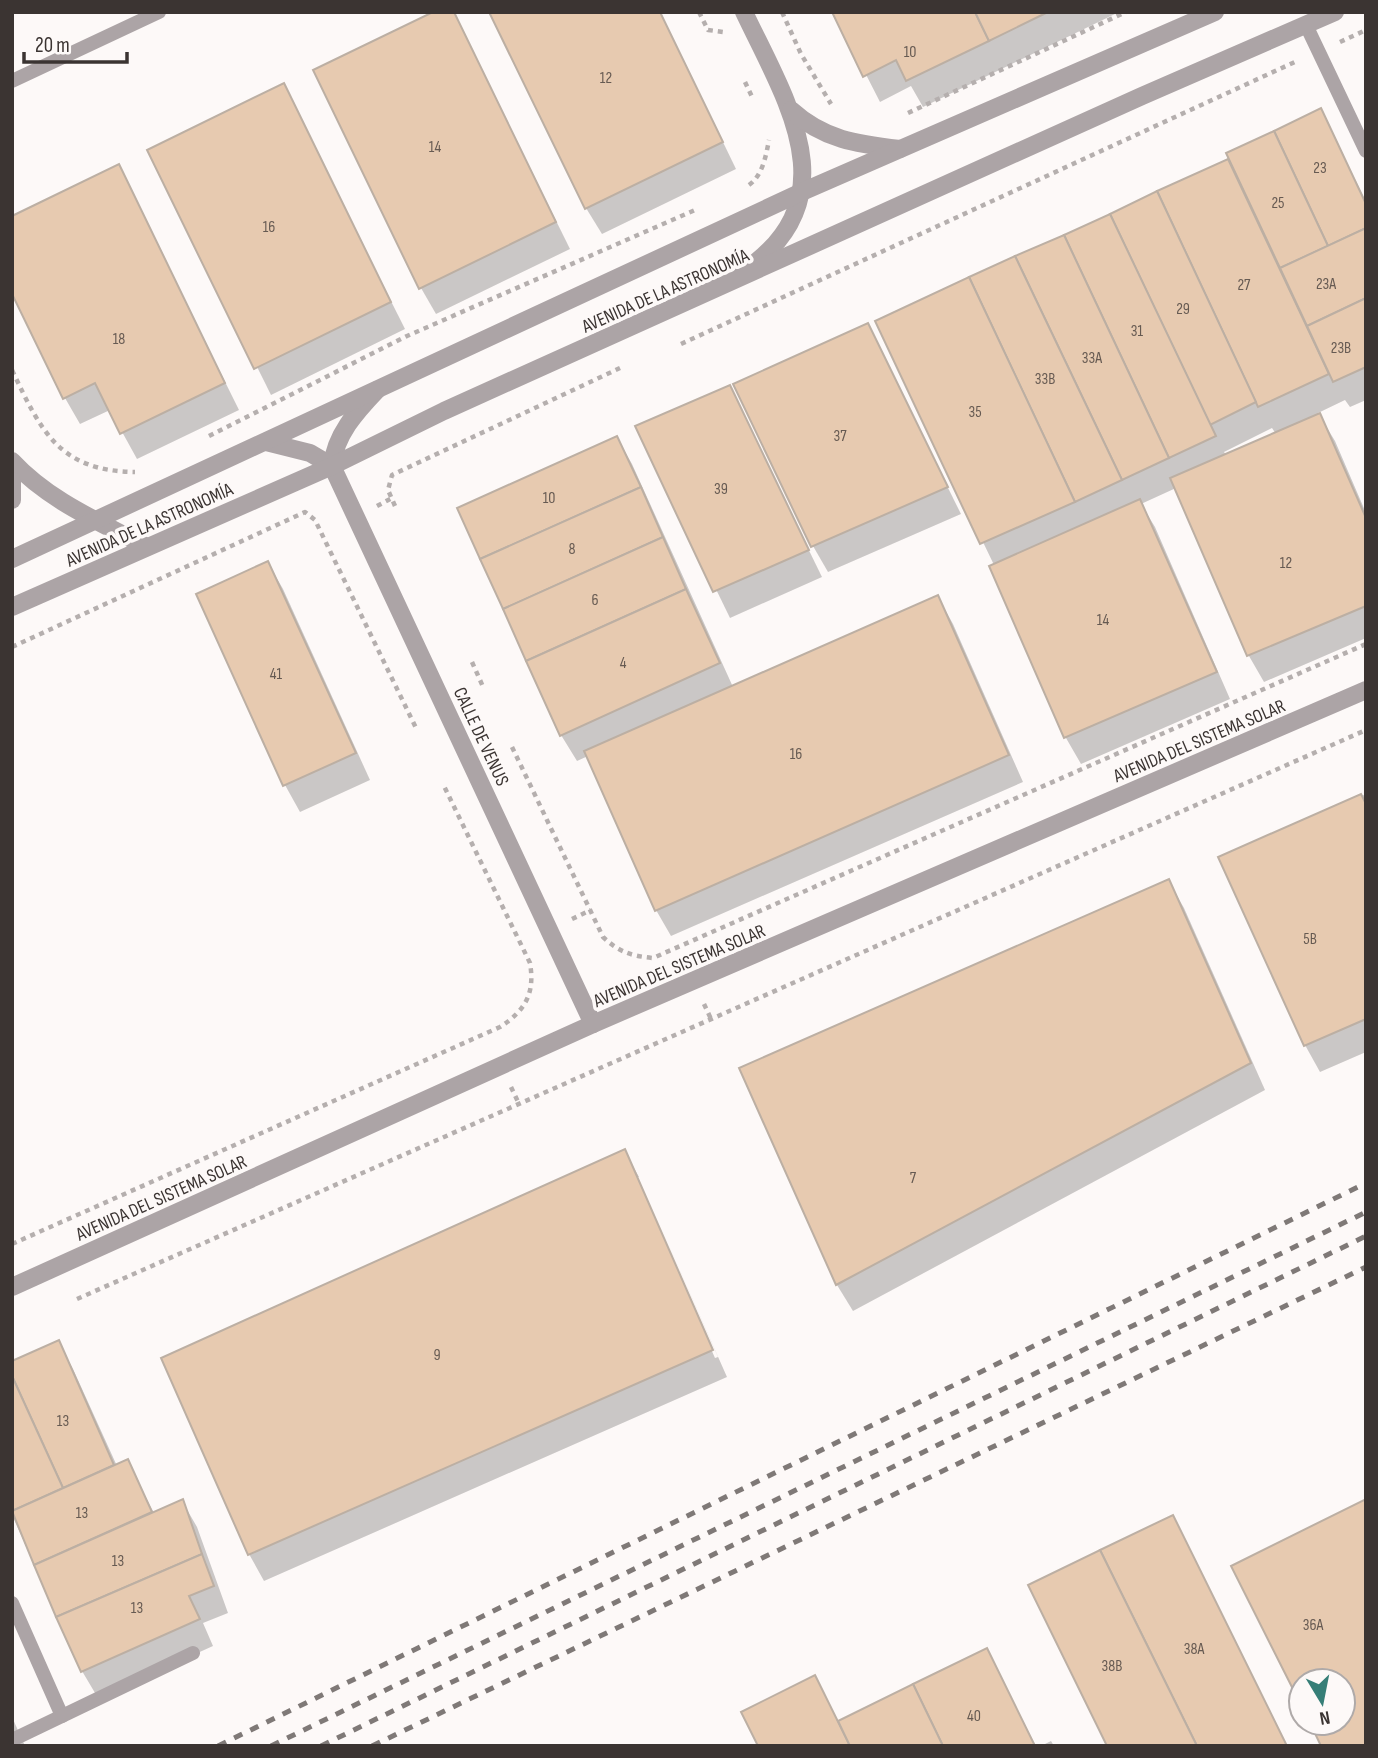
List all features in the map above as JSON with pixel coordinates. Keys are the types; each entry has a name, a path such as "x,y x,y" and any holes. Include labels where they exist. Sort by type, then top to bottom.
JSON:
{"street":[{"path":"715,291 761,260 786,230 804,191 798,135 791,110 744,12"},
{"name":"AVENIDA DE LA ASTRONOMÍA","path":"12,559 804,191 1214,12"},
{"name":"AVENIDA DE LA ASTRONOMÍA","path":"12,607 332,466 444,411 1142,96 1335,12"},
{"path":"791,110 828,136 900,149"},
{"path":"266,442 310,453 332,466 334,450 346,427 377,390"},
{"path":"12,461 32,483 147,547"},
{"name":"CALLE DE VENUS","path":"332,466 593,1024"},
{"path":"12,481 12,500"},
{"name":"AVENIDA DEL SISTEMA SOLAR","path":"12,1287 593,1024 1366,690"}],"lane":[{"path":"12,81 159,12"},
{"path":"1306,25 1366,151"},
{"path":"12,1603 62,1716"},
{"path":"12,1740 193,1653"}],"path":[{"path":"699,12 708,30 722,31 727,42"},
{"path":"782,12 801,54 833,107"},
{"path":"898,118 1126,12"},
{"path":"681,344 1292,64"},
{"path":"742,75 757,109"},
{"path":"747,187 756,180 766,155 769,136"},
{"path":"200,444 214,431 407,336 686,212 698,210"},
{"path":"395,506 388,490 392,475 620,368"},
{"path":"12,370 15,383 48,439 67,455 93,467 117,472 136,472 147,467"},
{"path":"12,647 305,512 315,520 416,728"},
{"path":"512,747 603,937 616,949 633,956 653,958 1058,783 1366,644"},
{"path":"472,662 484,689"},
{"path":"78,1299 1366,730"},
{"path":"12,1244 500,1027 517,1016 530,998 533,982 530,963 443,784"}],"building":[{"path":"433,12 454,12 556,222 419,289 313,70"},
{"path":"489,12 660,12 723,142 585,209"},
{"path":"832,12 975,12 989,41 906,81 896,60 863,77"},
{"path":"975,12 1048,12 989,41"},
{"path":"284,83 391,302 254,369 147,150"},
{"path":"1321,108 1366,204 1366,228 1328,246 1274,131"},
{"path":"1274,131 1328,246 1280,268 1226,153"},
{"path":"1228,159 1329,374 1258,407 1157,191"},
{"path":"119,164 225,383 120,434 95,383 63,399 12,294 12,216"},
{"path":"1157,191 1256,402 1210,425 1110,214"},
{"path":"1110,214 1216,436 1169,458 1064,235"},
{"path":"1366,228 1366,298 1307,326 1280,268"},
{"path":"1064,235 1169,458 1122,480 1015,256"},
{"path":"1015,256 1122,480 1075,502 969,277"},
{"path":"969,277 1075,502 980,544 875,321"},
{"path":"1366,298 1366,367 1333,382 1307,326"},
{"path":"868,323 948,487 811,547 733,384"},
{"path":"730,385 809,550 713,592 635,426"},
{"path":"1320,413 1366,518 1366,606 1247,656 1170,478"},
{"path":"617,436 641,487 480,559 457,508"},
{"path":"641,487 663,537 503,609 480,559"},
{"path":"1140,499 1217,672 1064,738 989,566"},
{"path":"663,537 686,589 526,661 503,609"},
{"path":"268,561 356,753 283,786 196,594"},
{"path":"686,589 720,663 560,736 526,661"},
{"path":"938,595 1009,755 655,911 584,751"},
{"path":"1361,794 1366,804 1366,1019 1304,1046 1218,857"},
{"path":"1169,879 1251,1063 836,1285 739,1068"},
{"path":"625,1149 713,1350 248,1555 161,1358"},
{"path":"59,1340 114,1465 63,1488 12,1376 12,1361"},
{"path":"12,1376 63,1488 12,1511"},
{"path":"128,1459 152,1512 34,1565 12,1511"},
{"path":"183,1499 202,1554 56,1617 34,1565"},
{"path":"1366,1499 1366,1746 1321,1746 1317,1737 1357,1737 1357,1667 1287,1667 1287,1677 1231,1566"},
{"path":"1173,1515 1287,1746 1197,1746 1100,1550"},
{"path":"1100,1550 1197,1746 1107,1746 1028,1585"},
{"path":"202,1554 214,1586 189,1596 200,1619 81,1672 56,1617"},
{"path":"987,1648 1035,1746 943,1746 913,1684"},
{"path":"815,1675 850,1746 758,1746 741,1712"},
{"path":"913,1684 943,1746 850,1746 838,1721"}],"railway":[{"path":"218,1746 1366,1183"},
{"path":"271,1746 1366,1212"},
{"path":"321,1746 1366,1236"},
{"path":"372,1746 1366,1267"}]}
